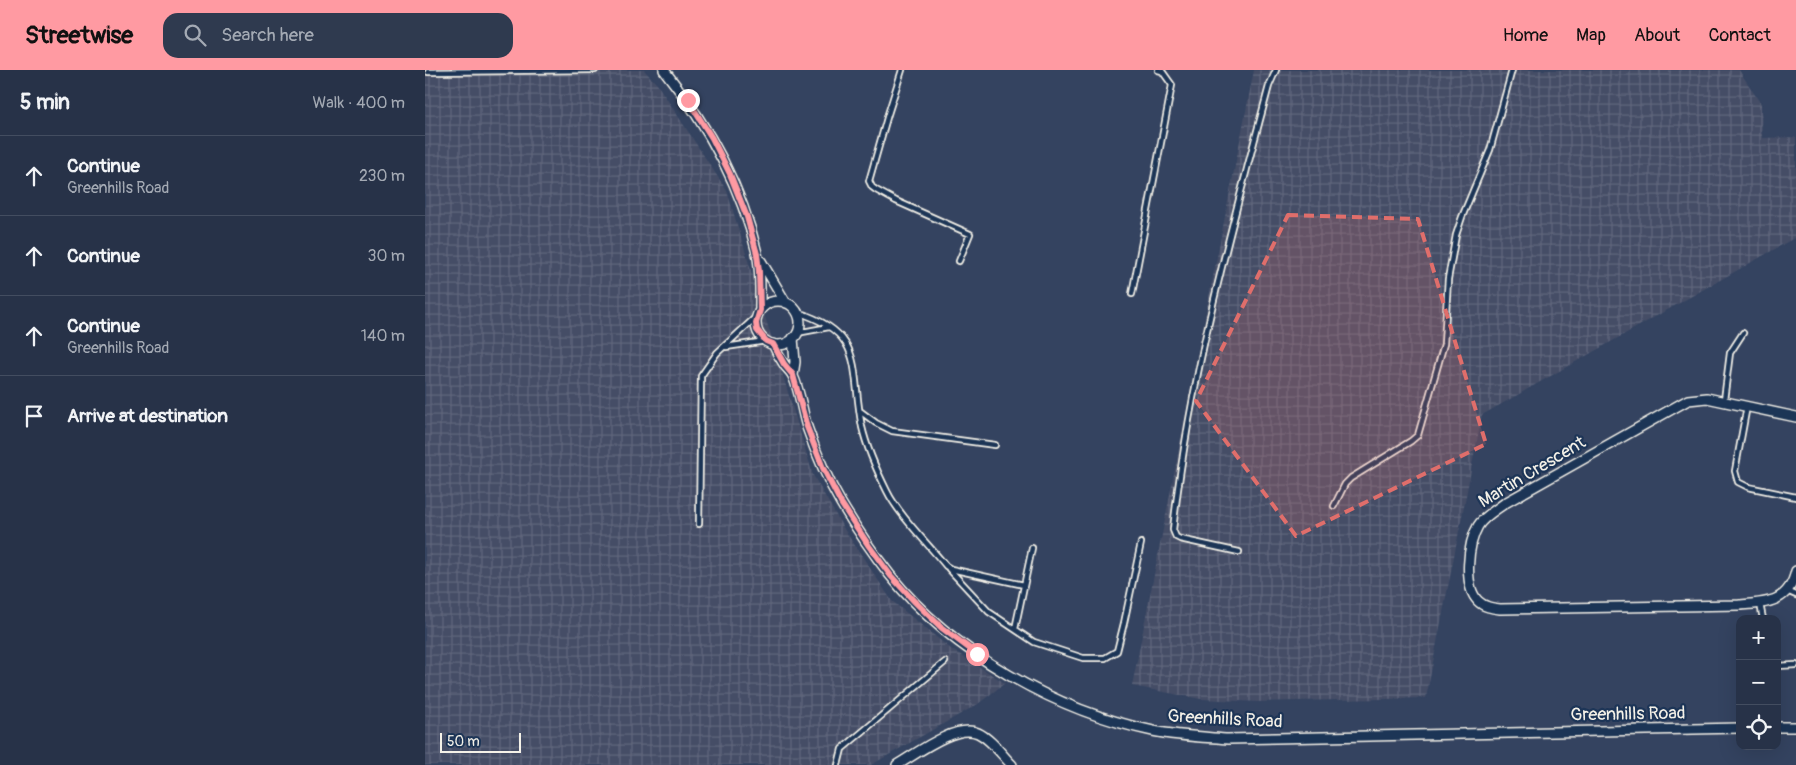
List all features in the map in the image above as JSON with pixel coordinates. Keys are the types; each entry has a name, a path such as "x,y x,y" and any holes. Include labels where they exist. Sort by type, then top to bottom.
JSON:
{"street":[{"path":"664,70 688,100 712,138 730,174 757,254 768,276 786,302 797,312 799,326 795,336 787,342 769,342 757,330 759,313 757,254"},
{"path":"759,313 772,302 786,302"},
{"name":"Greenhills Road","path":"795,336 793,375 807,427 823,468 841,503 869,546 902,588 942,628 1020,682 1107,719 1154,731 1228,739 1736,728"},
{"name":"Greenhills Road","path":"769,342 793,375"},
{"name":"Martin Crescent","path":"1796,417 1724,400 1707,398 1687,400 1505,503 1489,514 1478,525 1473,537 1469,557 1469,579 1471,589 1477,600 1488,608 1500,610 1760,604 1792,593 1796,572"},
{"path":"1781,727 1796,727"},
{"path":"897,765 957,732 973,732 984,737 1011,765"}],"lane":[{"path":"428,72 595,70"},
{"path":"902,70 869,181 872,187 895,200 970,234 959,261"},
{"path":"1132,294 1172,85 1162,71 1157,70"},
{"path":"1239,552 1180,539 1176,537 1173,530 1180,471 1209,323 1249,162 1275,70"},
{"path":"1334,506 1345,484 1351,478 1418,435 1444,344 1448,279 1456,234 1490,150 1512,70"},
{"path":"797,312 811,316 834,330 847,344 854,359 860,411 869,449 887,493 947,566 989,612 1034,642 1083,658 1105,658 1117,651 1125,623 1141,543"},
{"path":"699,524 701,376 711,360 759,313"},
{"path":"795,336 829,327"},
{"path":"1724,400 1730,354 1743,333"},
{"path":"725,348 769,342"},
{"path":"1747,406 1735,471 1738,482 1748,487 1796,497"},
{"path":"860,411 876,423 892,431 995,445"},
{"path":"1015,629 1032,548"},
{"path":"947,566 951,569 1024,585"},
{"path":"1760,604 1762,615"},
{"path":"838,765 842,748 945,662"},
{"path":"1781,666 1796,665"}],"highlighted area":[{"path":"1288,215 1418,219 1486,444 1296,536 1196,401"}],"shaded area":[{"path":"425,70 644,70 657,84 727,191 813,475 844,529 892,601 951,649 1005,683 978,704 871,765 425,765"},
{"path":"1254,70 1739,70 1761,104 1762,138 1796,137 1796,237 1482,415 1426,698 1257,702 1201,699 1132,686"}],"route":[{"path":"688,100 712,138 730,174 747,217 757,254 759,271 760,310 757,316 757,330 766,341 773,344 784,364 793,375 807,427 823,468 841,503 891,576 942,628 977,654"}]}
